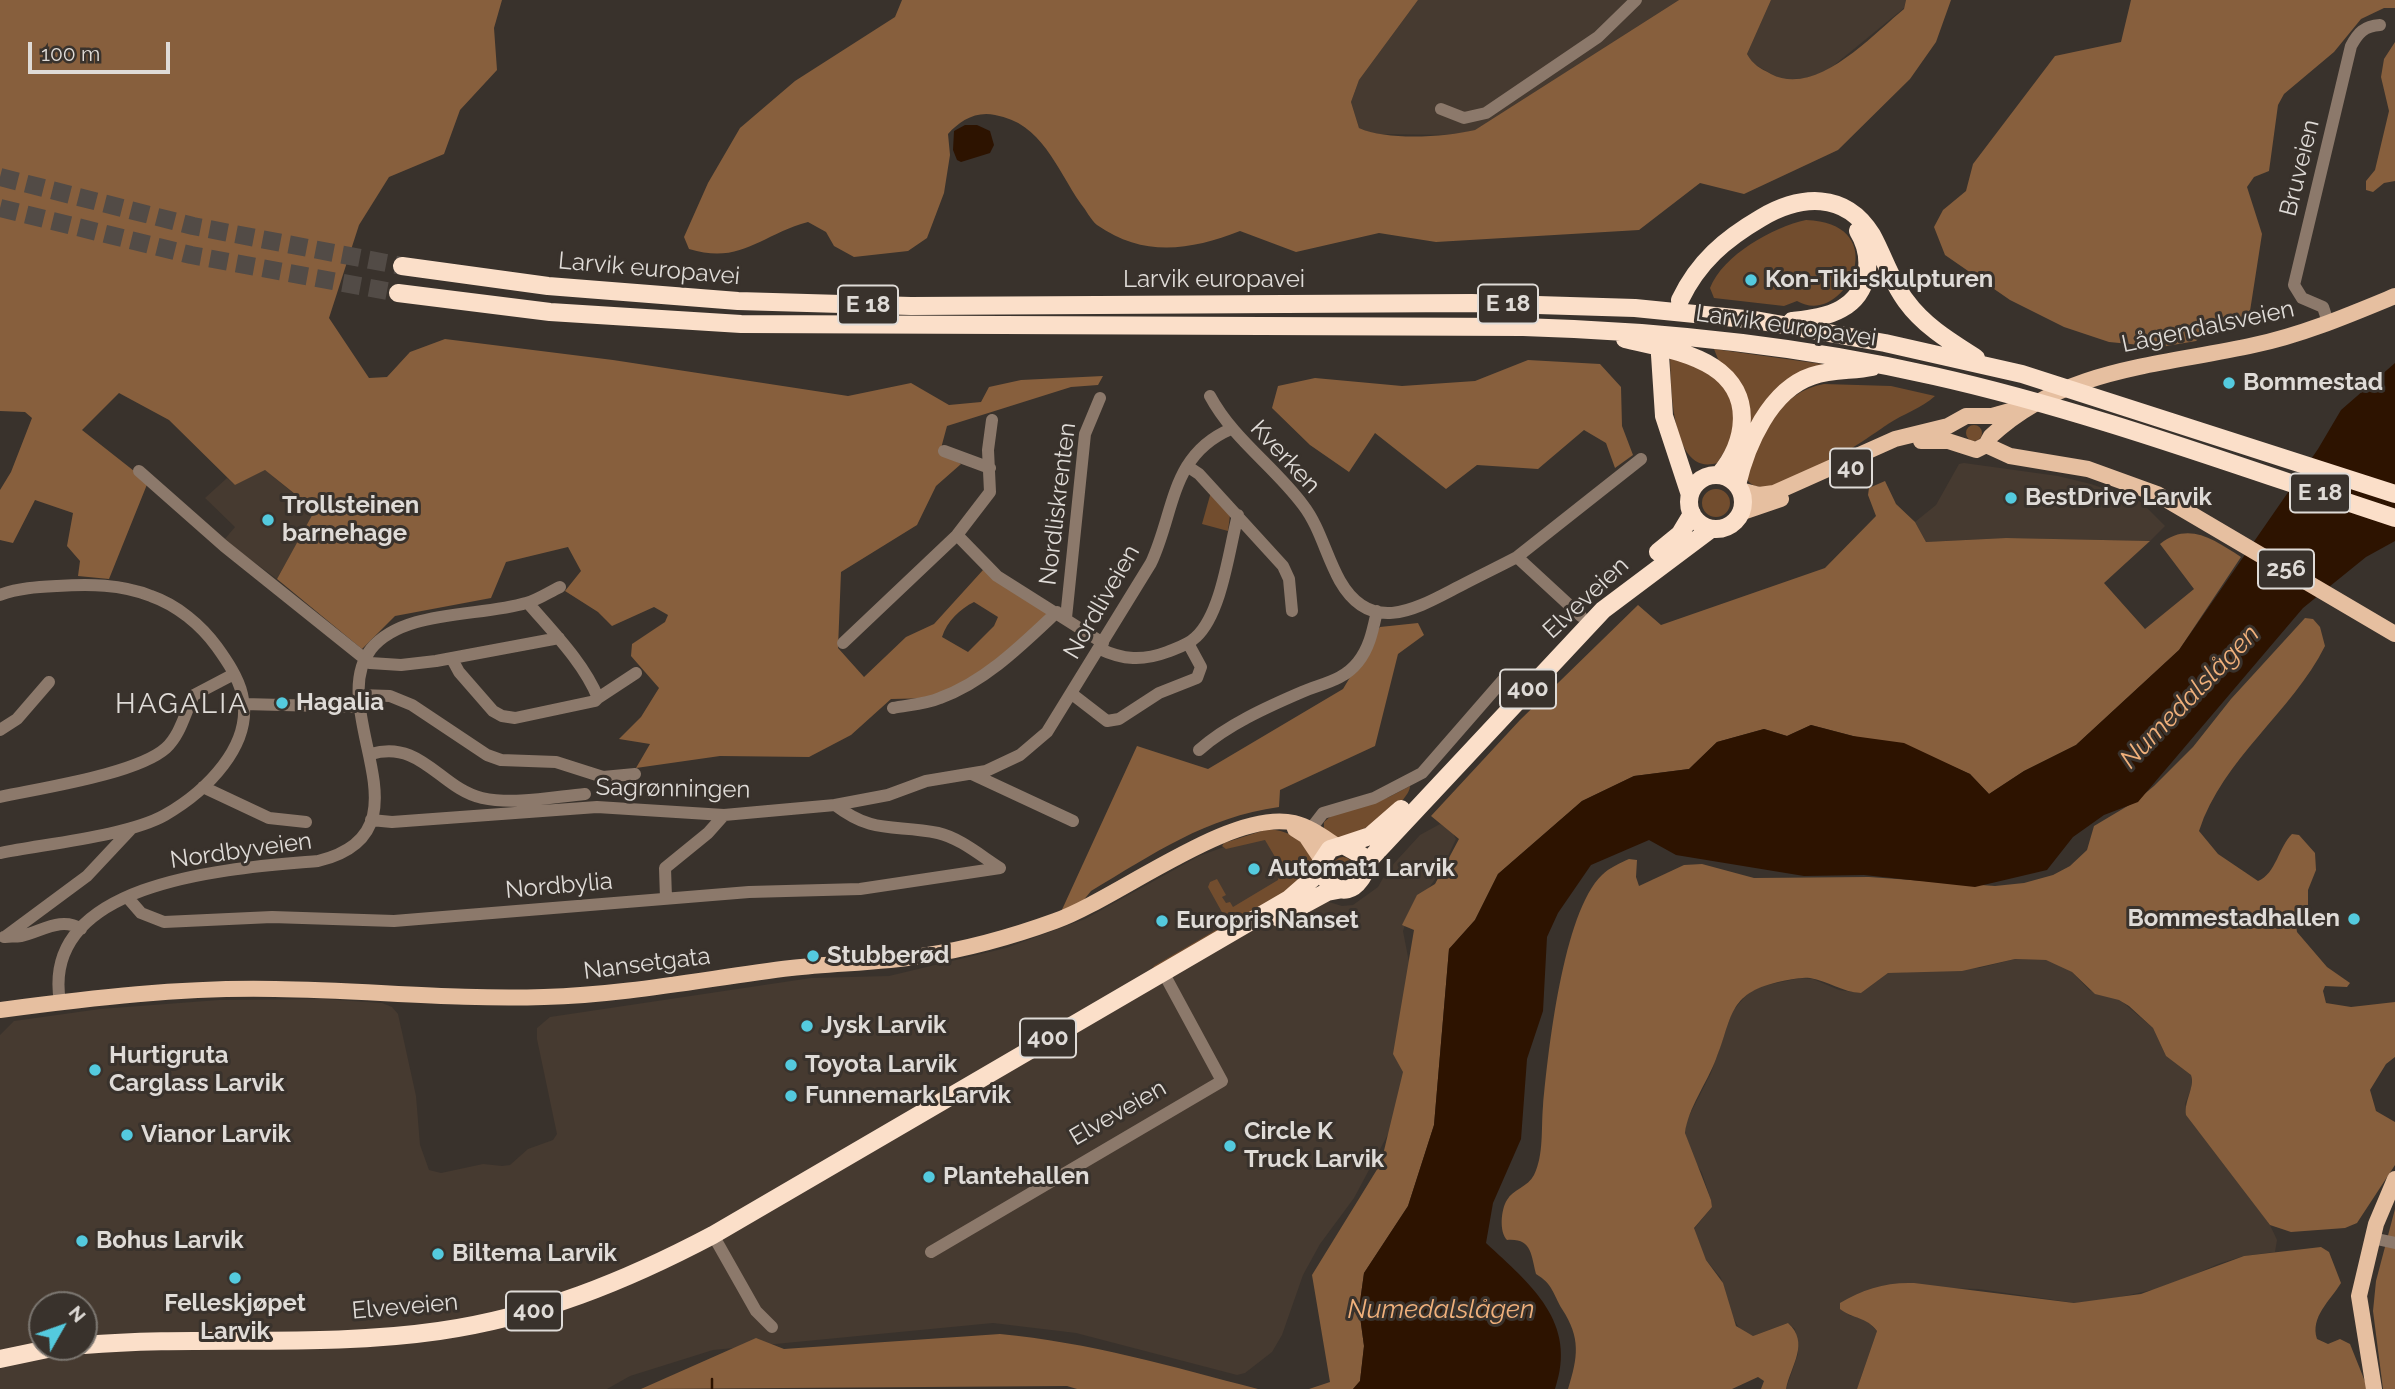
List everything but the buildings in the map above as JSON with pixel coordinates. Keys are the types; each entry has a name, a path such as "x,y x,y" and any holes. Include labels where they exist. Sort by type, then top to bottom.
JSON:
{"highway":[{"name":"E 18","path":"1680,300 1690,280 1716,250 1778,207 1806,201 1829,203 1850,212 1871,234 1899,290 1912,309 1937,333 1988,366"},
{"name":"E 18","path":"1760,219 1799,210 1828,212 1852,224 1862,238 1867,254 1865,279 1848,304 1819,316 1778,324"},
{"name":"Larvik europavei","path":"402,266 548,286 738,301 911,306 1496,304 1635,309 1778,324 1885,342 2022,374 2395,494"},
{"name":"Larvik europavei","path":"398,293 550,312 741,324 1584,329 1753,343 1882,365 1991,390 2079,415 2395,518"},
{"name":"E 18","path":"1584,329 1677,352 1712,366 1725,378 1738,398 1743,430 1737,449 1712,477"},
{"path":"1660,355 1661,405 1690,495 1692,514 1700,524 1711,528"},
{"name":"E 18","path":"1739,488 1742,465 1763,421 1791,387 1822,373 1882,365"},
{"path":"1673,446 1712,477 1739,488 1740,513"},
{"path":"1690,495 1695,485 1712,477"},
{"name":"400","path":"1711,528 1725,527 1740,513"},
{"name":"Elveveien","path":"1340,846 1370,836 1387,823 1581,616 1613,585 1674,540 1692,514"},
{"name":"Elveveien","path":"1364,870 1370,859 1603,610 1711,528"},
{"path":"1340,846 1361,855 1364,870"},
{"name":"400","path":"1321,866 1340,846"},
{"path":"1321,866 1328,884 1343,889"},
{"name":"Elveveien","path":"1165,978 1289,899 1321,866"},
{"name":"400","path":"1343,889 1360,881 1364,870"},
{"name":"Elveveien","path":"98,1345 382,1336 439,1331 500,1320 592,1292 639,1273 713,1235 1165,978 1306,902 1343,889"},
{"path":"2,1354 28,1351"}],"main road":[{"name":"Lågendalsveien","path":"1979,415 2001,414 2032,404 2094,376 2256,345 2328,322 2395,296"},
{"name":"Lågendalsveien","path":"1989,440 2032,404"},
{"name":"40","path":"1739,488 1759,495 1774,493 1895,439 1979,415"},
{"path":"1979,415 1989,423 1989,440"},
{"path":"1961,419 1956,438 1964,448"},
{"name":"40","path":"1740,513 1773,502 1914,442 1940,439 1976,450 1989,440"},
{"name":"256","path":"1989,440 2010,456 2071,465 2123,480 2172,501 2395,634"},
{"name":"Nansetgata","path":"0,1010 162,992 271,988 471,998 547,997 632,991 793,968 919,957 998,940 1065,918 1103,900 1199,846 1236,831 1272,823 1308,832 1340,846"},
{"path":"1308,832 1321,866"},
{"path":"2374,1389 2359,1296 2372,1238 2383,1203 2395,1179"}],"street":[{"path":"1441,108 1464,118 1486,113 1598,37 1636,0"},
{"name":"Bruveien","path":"2328,322 2323,307 2302,298 2294,285 2351,46 2361,31 2369,25 2380,25"},
{"name":"Kverken","path":"1210,396 1230,429 1294,493 1309,512 1341,582 1355,600 1377,611"},
{"name":"Nordliskrenten","path":"1061,615 1085,434 1091,412 1100,398"},
{"path":"843,643 957,535 985,502 990,492 988,443 992,420"},
{"name":"Nordliveien","path":"835,804 888,795 926,781 972,774 1020,755 1047,732 1151,564 1161,540 1173,492 1186,466 1207,441 1230,429"},
{"path":"944,452 990,468"},
{"path":"1199,750 1215,735 1304,691 1338,680 1358,662 1371,638 1377,611 1398,614 1419,609 1517,557 1641,460"},
{"path":"1186,466 1199,474 1283,566 1289,579 1293,611"},
{"path":"139,471 224,547 365,659 376,664 401,665 452,659 558,638"},
{"path":"957,535 997,576 1061,615 1101,646 1133,659 1157,656 1188,643 1197,636 1211,615 1238,515"},
{"path":"1517,557 1581,616"},
{"path":"0,595 25,589 84,584 127,588 153,596 197,624 213,642 234,674 244,704 244,721 231,755 203,787 166,815 132,828 0,853"},
{"path":"370,820 375,793 371,754 359,701 365,659 383,636 403,626 528,603 560,587"},
{"path":"528,603 558,638 598,698"},
{"path":"893,708 938,699 964,688 987,674 1061,615"},
{"name":"Nordliveien","path":"1072,694 1112,722 1159,693 1197,678 1201,667 1188,643"},
{"path":"452,659 459,672 502,716 515,718 587,705 636,673"},
{"path":"0,797 130,766 158,754 179,732 194,695 234,674"},
{"path":"1308,832 1323,813 1374,798 1422,773 1503,680"},
{"path":"0,730 17,719 49,682"},
{"path":"244,704 359,701 390,696 412,705 486,755 501,760 556,762 603,777 635,774"},
{"path":"371,754 393,750 416,758 479,797 497,800 585,794"},
{"path":"972,774 1073,821"},
{"path":"203,787 269,818 306,822"},
{"name":"Sagrønningen","path":"370,820 392,822 597,807 724,815 835,804"},
{"name":"Nordbylia","path":"128,898 141,913 163,922 272,917 394,921 749,892 860,889 1000,868 941,834 875,828 854,820 835,804"},
{"path":"666,898 665,868 708,833 724,815"},
{"name":"Nordbyveien","path":"60,1002 58,975 62,961 81,929 128,898 186,876 332,858 359,840 370,820"},
{"path":"3,937 87,876 132,828"},
{"path":"3,937 19,936 60,923 74,924 81,929"},
{"name":"Elveveien","path":"930,1252 1222,1081 1165,978"},
{"path":"713,1235 756,1311 772,1327"},
{"path":"2372,1238 2395,1243"}],"shaded area":[{"path":"0,0 502,0 494,28 497,70 460,110 444,154 389,177 359,225 329,318 369,378 387,377 410,352 445,339 613,360 848,396 911,383 949,405 981,402 989,387 1021,380 1103,376 1098,385 1071,387 947,426 940,452 961,464 936,486 917,525 841,572 838,648 864,677 906,637 934,624 983,570 1051,614 970,684 934,698 891,699 851,735 809,757 720,756 636,768 650,744 619,739 641,717 659,688 631,656 632,644 665,622 668,615 654,607 612,626 598,612 565,591 581,571 568,547 506,562 491,598 395,616 362,649 277,579 315,510 265,470 235,485 169,420 119,393 82,430 148,482 109,579 78,576 80,561 67,546 73,513 35,500 13,543 0,540 0,490 11,472 32,418 25,412 0,411","holes":["974,602 998,617 994,626 968,652 942,637 955,616"]},
{"path":"902,0 1418,0 1359,80 1351,102 1359,128 1385,135 1417,137 1475,130 1679,0 1771,0 1747,54 1760,68 1788,79 1806,78 1842,60 1904,9 1906,0 1951,0 1936,42 1910,79 1838,150 1744,194 1700,183 1639,230 1436,242 1379,233 1296,252 1240,231 1186,246 1132,243 1097,225 1046,149 1025,127 995,115 981,114 968,118 948,134 950,155 944,193 927,238 908,251 854,257 834,246 826,232 808,222 737,251 707,253 689,249 684,237 708,183 740,128 795,81 895,17"},
{"path":"1418,0 1679,0 1475,130 1454,135 1374,134 1359,128 1351,102 1359,80"},
{"path":"1771,0 1906,0 1904,8 1827,71 1806,78 1782,80 1752,63 1747,54"},
{"path":"2131,0 2395,0 2395,8 2384,8 2361,19 2334,52 2284,94 2278,105 2269,171 2254,177 2247,187 2262,234 2250,311 2245,320 2205,332 2196,341 2161,347 2109,342 2064,327 2010,300 1945,255 1934,227 1943,210 1966,191 1973,164 2055,56 2121,42"},
{"path":"2395,42 2395,181 2384,183 2373,192 2366,190 2366,181 2375,170 2389,111 2381,77 2384,59"},
{"path":"1806,220 1834,225 1850,238 1856,254 1853,272 1844,288 1831,301 1815,306 1797,301 1784,306 1714,298 1710,288 1726,264 1737,254 1779,229"},
{"path":"1714,349 1822,364 1750,440"},
{"path":"1670,357 1711,373 1724,386 1734,405 1733,438 1717,463 1702,464 1690,456 1682,443 1673,407"},
{"path":"1528,360 1600,364 1621,387 1622,426 1633,455 1615,468 1606,443 1584,430 1538,469 1477,465 1446,489 1375,433 1349,472 1310,445 1272,408 1278,386 1315,378 1402,386 1475,381"},
{"path":"1824,384 1891,386 1935,396 1839,456 1794,479 1773,486 1757,486 1747,479 1756,448 1772,419 1795,396"},
{"path":"1971,425 1977,425 1982,433 1980,439 1971,441 1966,436 1966,430"},
{"path":"1959,464 2058,476 2091,484 2141,502 2165,526 2150,541 2006,538 1926,542 1915,522 1936,505"},
{"path":"265,470 315,511 277,579 224,540 235,527 205,498 227,478 235,485"},
{"path":"1885,481 1896,504 1915,522 1926,542 2006,538 2150,541 2104,583 2145,629 2194,589 2160,544 2171,537 2191,534 2211,539 2241,557 2179,650 2076,745 2024,771 1989,794 1970,774 1947,764 1853,736 1811,725 1787,736 1764,729 1717,742 1689,769 1634,776 1582,801 1498,874 1475,920 1449,949 1434,1125 1408,1206 1364,1273 1359,1309 1364,1346 1360,1381 1353,1389 1309,1389 1330,1382 1312,1275 1381,1163 1403,1072 1393,1054 1414,930 1402,925 1417,895 1435,884 1459,839 1431,816 1520,720 1638,605 1661,625 1825,568 1876,516 1868,495 1869,488"},
{"path":"1716,489 1726,493 1730,503 1726,513 1716,517 1706,513 1702,503 1706,493"},
{"path":"1211,492 1230,515 1228,531 1202,524"},
{"path":"2305,618 2313,619 2320,627 2325,646 2295,692 2224,781 2199,831 2218,854 2258,881 2269,872 2292,834 2299,835 2315,853 2316,870 2308,890 2308,907 2296,925 2297,932 2327,967 2350,983 2347,987 2325,986 2323,991 2326,1003 2351,1007 2395,1002 2395,1057 2386,1064 2370,1090 2376,1111 2395,1122 2395,1165 2357,1223 2345,1228 2291,1232 2270,1225 2186,1115 2186,1104 2192,1085 2191,1075 2166,1056 2153,1028 2129,1006 2119,1000 2095,994 2072,972 2046,960 2015,959 1962,971 1888,973 1861,993 1810,978 1778,982 1749,993 1734,1010 1712,1068 1690,1114 1685,1133 1712,1207 1694,1228 1706,1260 1723,1283 1736,1326 1753,1336 1788,1323 1798,1338 1797,1354 1786,1389 1761,1389 1764,1381 1758,1377 1732,1389 1568,1389 1576,1357 1572,1329 1549,1286 1536,1274 1529,1249 1521,1242 1507,1240 1502,1220 1507,1200 1531,1179 1537,1167 1541,1150 1549,1052 1560,984 1577,919 1588,893 1602,875 1629,859 1637,860 1636,877 1639,886 1684,865 1702,864 1754,878 1869,877 1995,886 2024,883 2053,875 2070,866 2087,850 2094,826 2136,801 2193,747 2231,699"},
{"path":"1418,623 1424,635 1398,654 1375,746 1280,790 1279,807 1228,819 1158,851 1091,891 1078,907 1060,914 1137,746 1208,769 1343,689 1380,627"},
{"path":"1410,786 1408,793 1392,810 1357,832 1335,837 1324,828 1324,822 1331,816 1389,797"},
{"path":"1440,824 1451,830 1456,839 1441,871 1408,917 1403,931 1409,962 1405,1075 1393,1125 1354,1198 1320,1244 1303,1275 1282,1335 1272,1352 1245,1373 1237,1375 1076,1333 993,1323 713,1350 630,1376 607,1389 0,1389 0,1035 14,1021 100,1009 219,1000 323,999 382,1003 392,1007 398,1014 416,1096 420,1145 429,1170 441,1173 483,1164 510,1165 528,1149 553,1140 557,1134 537,1039 537,1028 550,1017 811,978 889,976 1006,948 1085,919 1199,856 1266,832 1326,901 1342,906 1353,905 1378,887 1387,871 1420,835"},
{"path":"1268,829 1291,835 1303,844 1311,856 1314,864 1303,883 1152,971 1154,966 1228,923 1208,887 1210,882 1217,879 1226,895 1222,897 1233,907 1278,880 1281,867 1265,840 1226,849 1222,846 1224,843"},
{"path":"1343,857 1350,860 1353,867 1350,874 1343,877 1336,874 1333,867 1336,860"},
{"path":"2015,959 2046,960 2059,964 2072,972 2089,990 2119,999 2153,1028 2166,1056 2191,1075 2191,1089 2185,1104 2194,1125 2212,1145 2270,1225 2277,1240 2275,1252 2244,1256 2218,1264 2166,1287 2106,1300 2075,1303 1978,1289 1941,1288 1848,1315 1865,1319 1877,1331 1857,1389 1786,1389 1798,1354 1795,1329 1788,1323 1753,1336 1741,1331 1732,1316 1721,1278 1706,1260 1695,1238 1694,1229 1712,1207 1702,1173 1694,1160 1685,1133 1686,1122 1711,1073 1732,1012 1748,993 1762,986 1800,978 1813,979 1839,990 1861,993 1888,973 1979,968"},
{"path":"2395,1209 2395,1389 2383,1389 2373,1311 2376,1281"},
{"path":"2321,1247 2329,1252 2341,1283 2319,1316 2316,1324 2317,1339 2328,1344 2340,1339 2350,1344 2368,1389 1857,1389 1877,1331 1869,1323 1840,1309 1840,1303 1875,1287 1914,1283 2074,1303 2141,1294 2244,1256"},
{"path":"1000,1334 1098,1349 1258,1389 1077,1389 1067,1386 641,1389 756,1338 784,1349"}],"water":[{"path":"965,125 977,125 990,131 994,145 990,153 961,162 957,160 953,150 954,131"},
{"name":"Numedalslågen","path":"2395,363 2395,541 2366,557 2303,608 2138,802 2104,815 2073,837 2047,870 1975,887 1864,875 1804,876 1676,855 1649,840 1591,865 1558,913 1547,937 1543,1011 1527,1059 1521,1139 1493,1203 1486,1243 1534,1290 1555,1324 1560,1344 1560,1365 1555,1389 1353,1389 1360,1381 1364,1346 1359,1309 1364,1273 1408,1206 1434,1125 1449,949 1475,920 1498,874 1582,801 1634,776 1689,769 1717,742 1764,729 1787,736 1811,725 1853,736 1904,743 1970,774 1989,794 2024,771 2076,745 2179,650 2318,449 2341,410"}],"waterway":[{"path":"712,1379 712,1389"}],"tunnel":[{"path":"0,177 193,226 402,266"},
{"path":"0,208 191,255 398,293"}],"place":[{"name":"Kon-Tiki-skulpturen","path":"1751,280"},
{"name":"Bommestad","path":"2229,383"},
{"name":"BestDrive Larvik","path":"2011,498"},
{"name":"Trollsteinen barnehage","path":"268,520"},
{"name":"Hagalia","path":"282,703"},
{"name":"Automat1 Larvik","path":"1254,869"},
{"name":"Bommestadhallen","path":"2354,919"},
{"name":"Europris Nanset","path":"1162,921"},
{"name":"Stubberød","path":"813,956"},
{"name":"Jysk Larvik","path":"807,1026"},
{"name":"Toyota Larvik","path":"791,1065"},
{"name":"Hurtigruta Carglass Larvik","path":"95,1070"},
{"name":"Funnemark Larvik","path":"791,1096"},
{"name":"Vianor Larvik","path":"127,1135"},
{"name":"Circle K Truck Larvik","path":"1230,1146"},
{"name":"Plantehallen","path":"929,1177"},
{"name":"Bohus Larvik","path":"82,1241"},
{"name":"Biltema Larvik","path":"438,1254"},
{"name":"Felleskjøpet Larvik","path":"235,1278"}],"district":[{"name":"HAGALIA","path":"182,705"}]}
